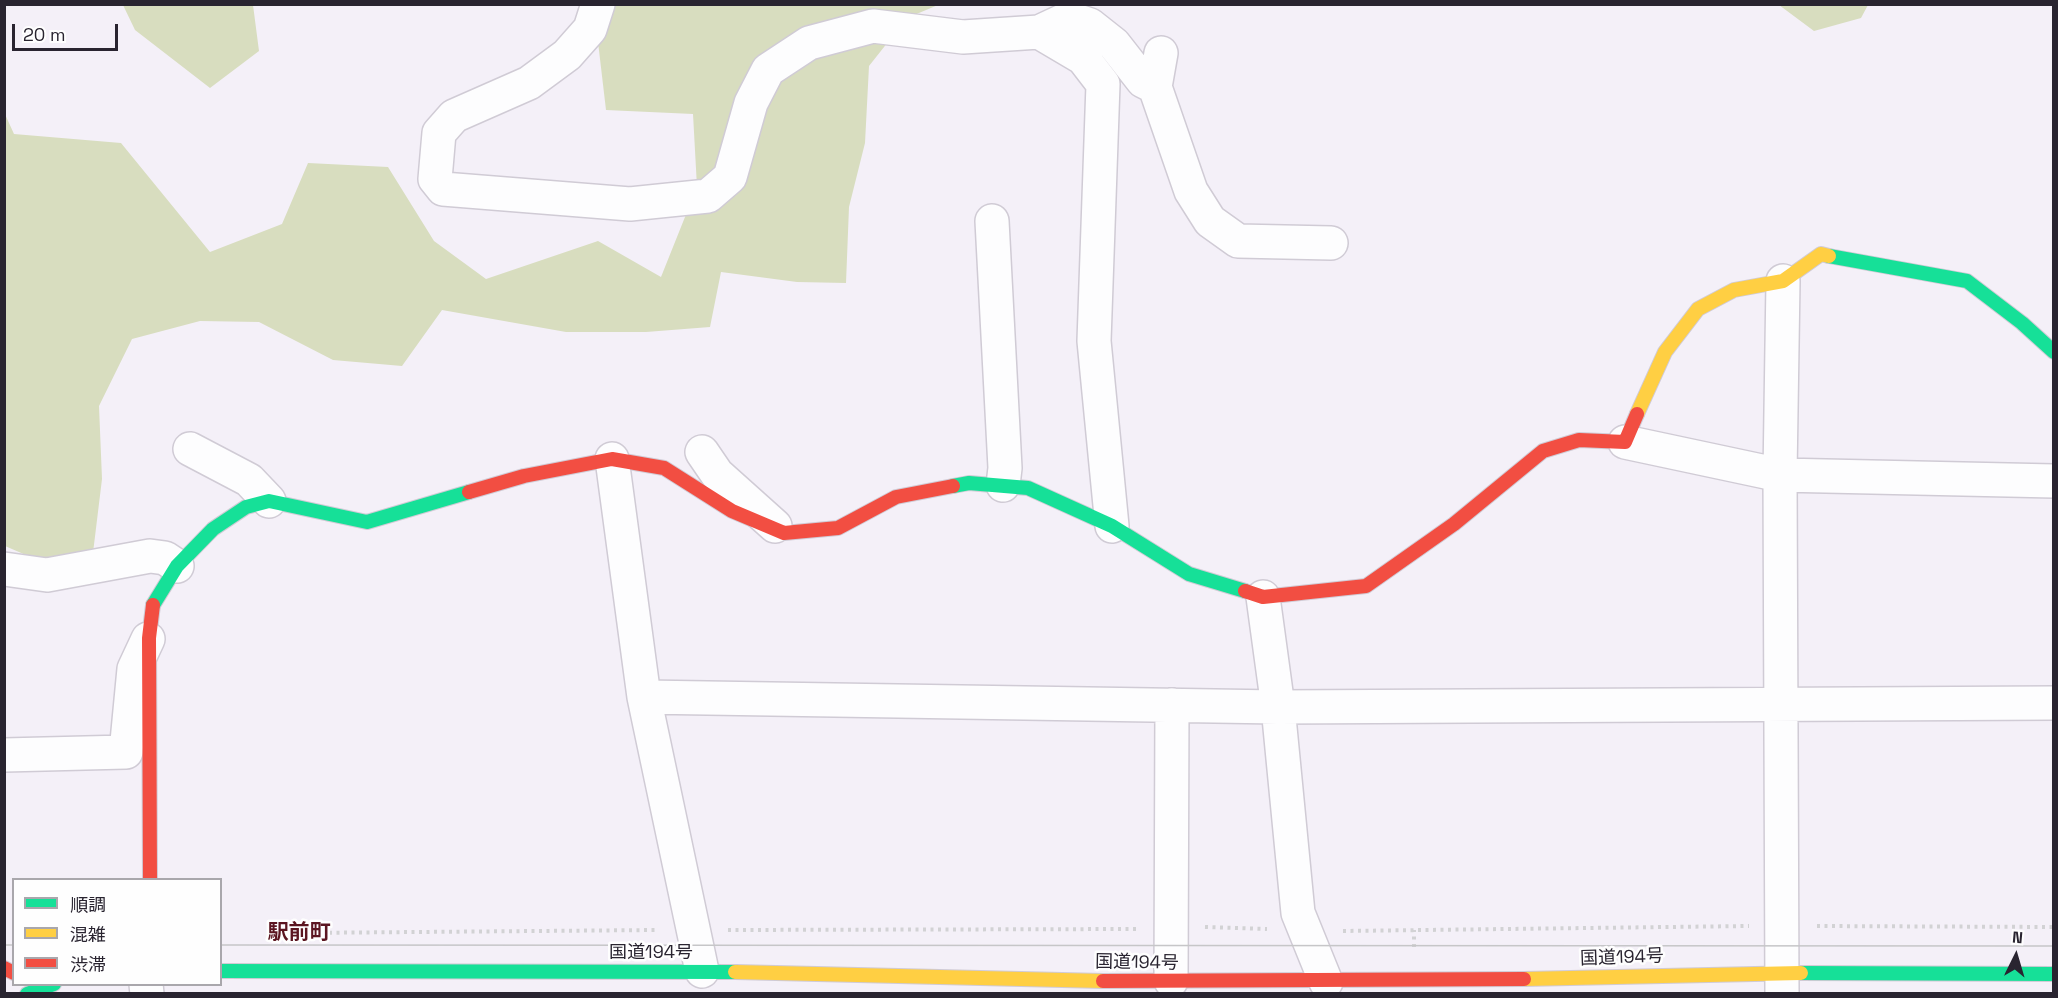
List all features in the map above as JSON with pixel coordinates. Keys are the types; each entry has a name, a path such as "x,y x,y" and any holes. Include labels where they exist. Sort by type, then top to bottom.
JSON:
{"main road":[{"path":"150,878 148,638 153,606 177,566 213,529 246,507 269,501 367,522 524,476 612,459 663,468 732,512 784,532 838,528 896,497 969,483 1028,488 1112,526 1189,574 1263,597 1366,586 1454,524 1543,451 1579,440 1625,442 1665,352 1698,309 1734,290 1783,281 1821,254 1967,281 2022,323 2054,352"},
{"name":"国道194号","path":"222,971 702,971 812,983 1171,981 1327,988 1631,975 1782,983 2050,980"},
{"path":"27,993 43,986"}],"street":[{"path":"598,4 590,29 567,55 529,83 454,116 439,133 435,178 443,189 630,204 708,196 730,177 751,103 768,70 809,43 873,26 963,37 1039,32 1069,18 1089,25 1114,44 1143,81 1155,87"},
{"path":"1039,32 1083,58 1103,84 1094,341 1112,526"},
{"path":"1161,53 1155,87 1191,191 1210,222 1238,241 1331,243"},
{"path":"992,221 1005,468 1003,486"},
{"path":"1782,983 1780,475 1783,281"},
{"path":"1625,442 1780,475 2054,481"},
{"path":"190,449 249,480 269,501"},
{"path":"702,452 717,474 784,532"},
{"path":"612,459 644,697 702,971"},
{"path":"4,569 46,575 150,556 165,558 177,566"},
{"path":"1263,597 1278,707 1298,913 1327,988"},
{"path":"4,755 126,752 134,669 148,638"},
{"path":"644,697 1278,707 2054,703"},
{"path":"1171,981 1172,705"}],"path":[{"path":"291,933 1171,929 1230,926 1281,930 1301,921 1335,932 1781,926 2054,927"}],"green space":[{"path":"123,5 253,5 259,51 210,88 135,30"},
{"path":"580,5 938,5 907,18 869,66 865,143 849,207 846,283 797,282 721,272 710,327 646,332 566,332 442,310 402,366 333,360 259,322 200,321 132,339 99,406 102,479 92,561 49,565 5,546 4,112 14,134 121,143 210,252 282,224 308,163 388,167 434,241 486,279 598,241 661,277 697,187 693,114 606,110 596,25"},
{"path":"1779,5 1868,5 1861,18 1814,31"}],"tram line":[{"path":"4,945 12,945"},
{"path":"222,945 2054,946"}],"traffic: fast":[{"path":"1829,256 1967,281 2022,323 2054,352"},
{"path":"953,486 969,483 1028,488 1112,526 1189,574 1245,591"},
{"path":"153,605 177,566 213,529 246,507 269,501 367,522 469,492"},
{"path":"222,971 735,972"},
{"path":"1801,973 2054,974"},
{"path":"27,994 49,986"}],"traffic: slow":[{"path":"1637,414 1665,352 1698,309 1734,290 1783,281 1821,254 1829,256"},
{"path":"735,972 1103,981"},
{"path":"1524,979 1801,973"}],"traffic: jam":[{"path":"1245,591 1263,597 1366,586 1454,524 1543,451 1579,440 1625,442 1637,414"},
{"path":"469,492 524,476 612,459 664,468 732,511 784,533 838,528 896,497 953,486"},
{"path":"150,878 149,638 153,605"},
{"path":"4,968 12,972"},
{"path":"1103,981 1524,979"}],"district":[{"name":"駅前町","path":"299,933"}]}
